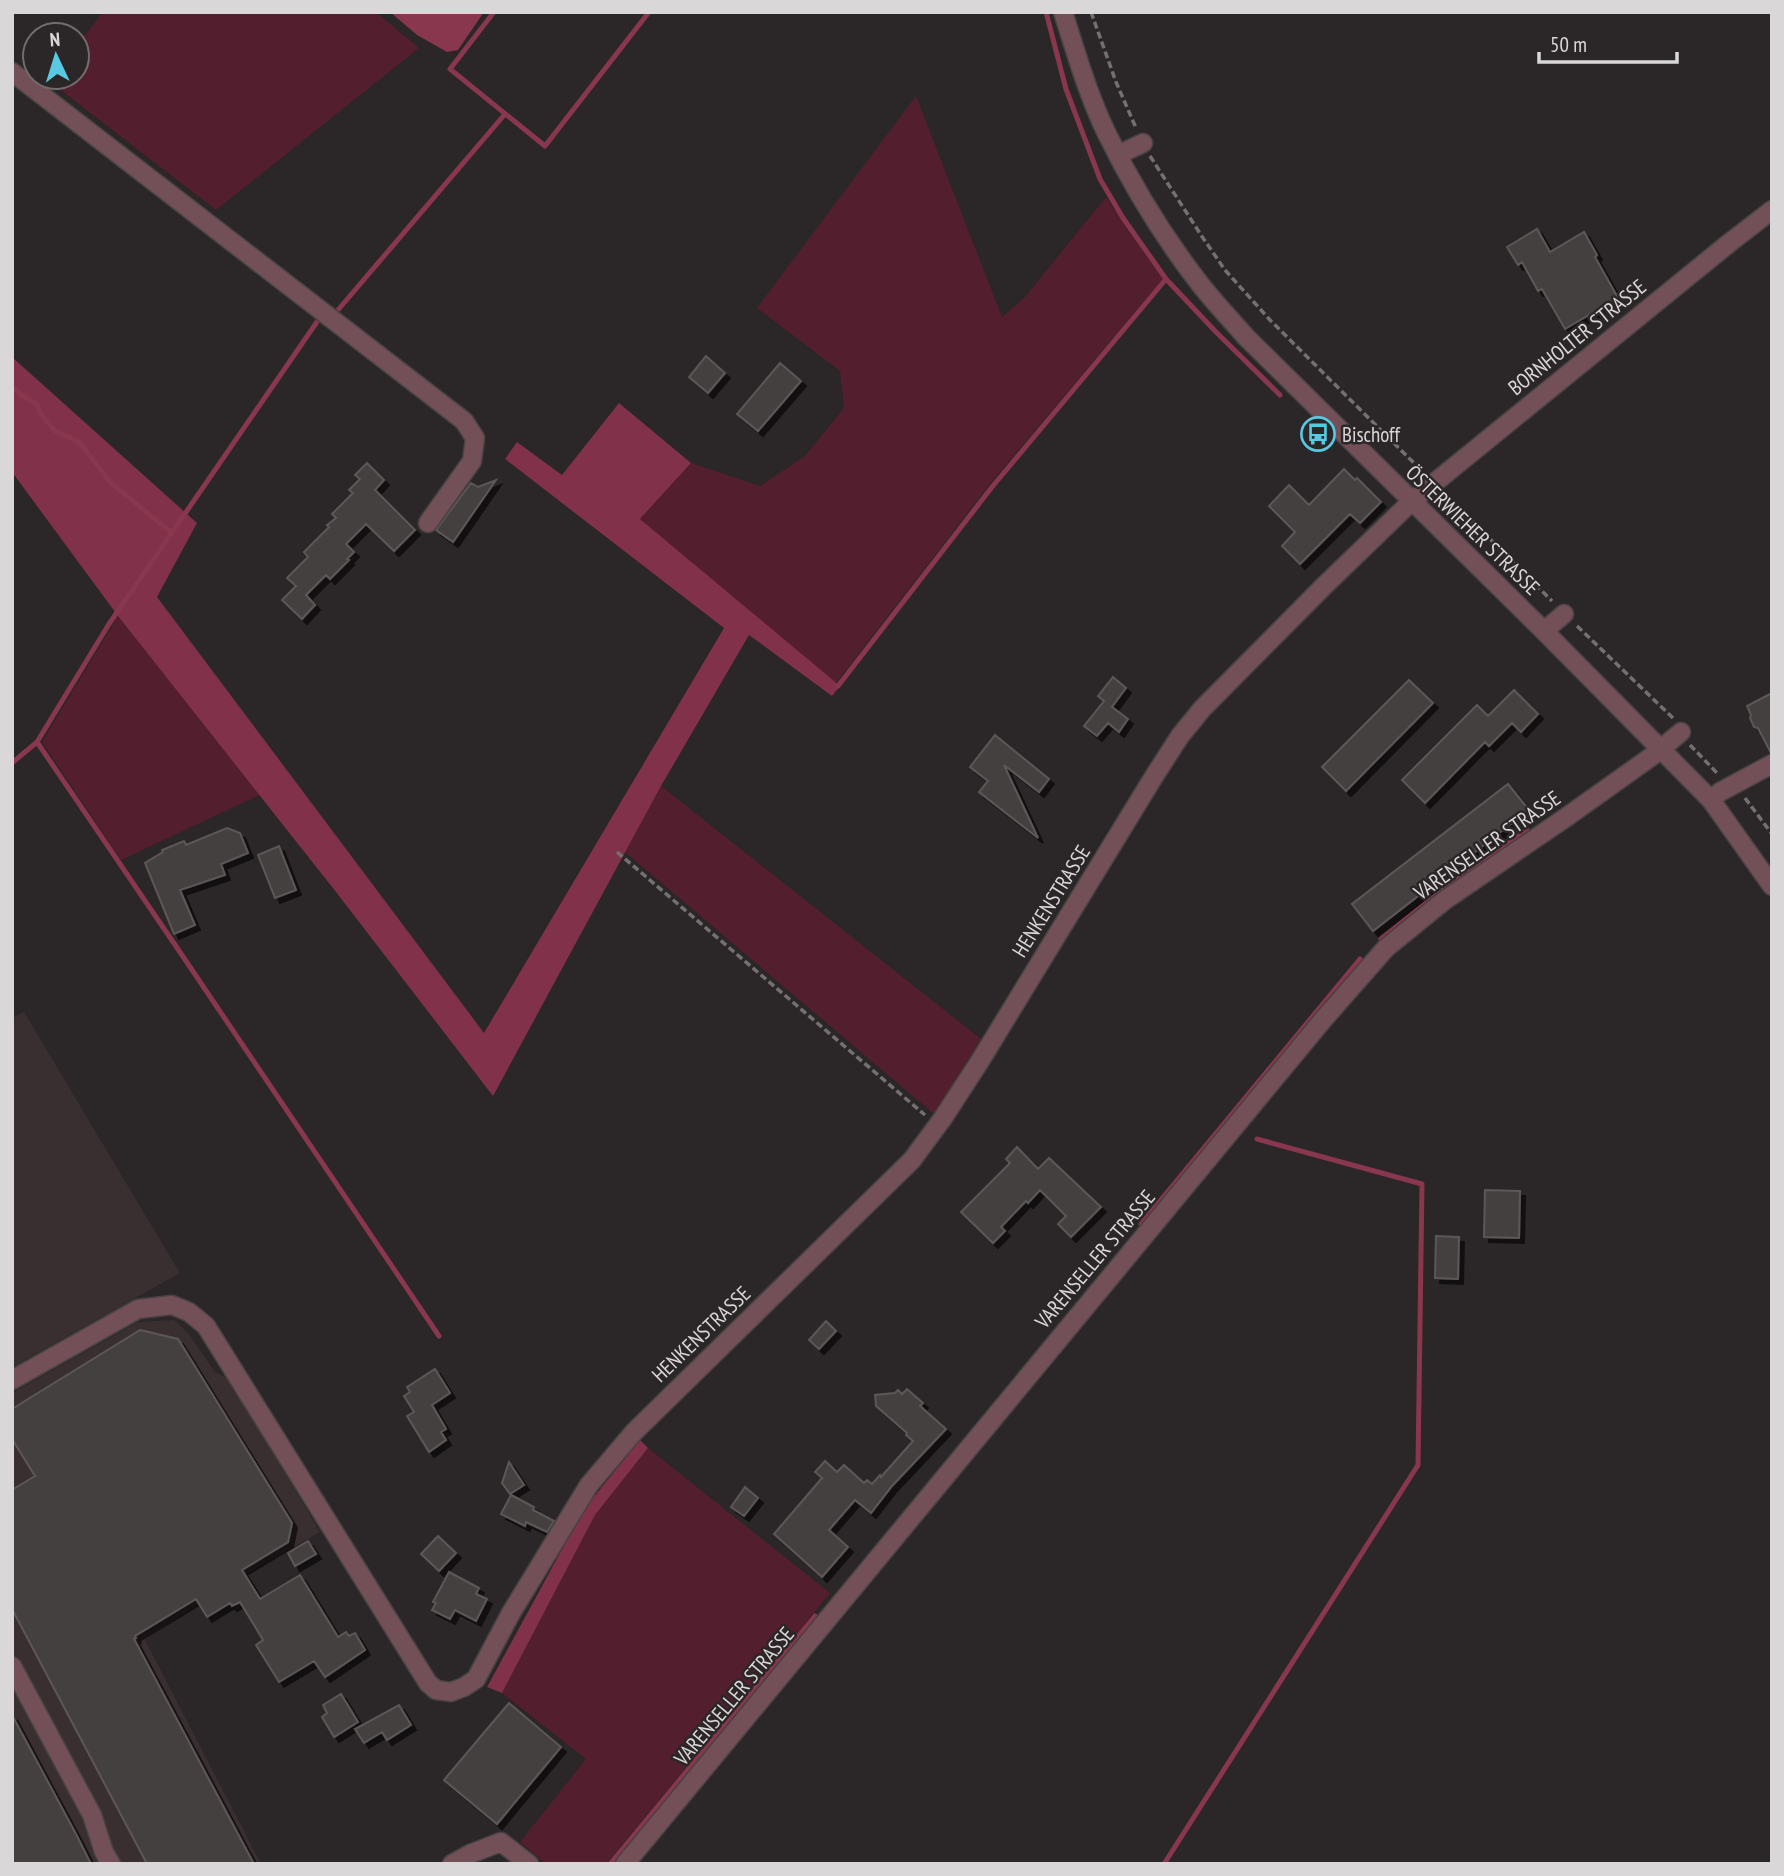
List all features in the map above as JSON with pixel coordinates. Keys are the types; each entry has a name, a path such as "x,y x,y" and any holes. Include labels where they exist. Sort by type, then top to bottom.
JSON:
{"street":[{"name":"ÖSTERWIEHER STRASSE","path":"1063,12 1087,87 1107,134 1175,250 1201,286 1246,337 1662,748 1711,800 1772,886"},
{"path":"12,72 464,421 475,438 472,461 428,523"},
{"path":"1118,155 1143,143"},
{"name":"BORNHOLTER STRASSE","path":"1412,501 1772,210"},
{"name":"HENKENSTRASSE","path":"12,1380 138,1308 172,1305 189,1312 206,1326 428,1683 436,1690 451,1692 464,1687 476,1679 511,1613 589,1485 634,1432 912,1160 980,1060 1180,736 1202,709 1412,501"},
{"path":"1544,631 1564,614"},
{"name":"VARENSELLER STRASSE","path":"625,1864 1322,1021 1386,948 1445,900 1681,732"},
{"path":"1711,800 1772,764"},
{"path":"12,1666 92,1815 104,1852 111,1864"},
{"path":"453,1864 469,1859 501,1842 529,1864"}],"path":[{"path":"1091,12 1116,82 1143,143 1157,169 1225,270 1270,320 1434,483"},
{"path":"1681,732 1694,750 1747,800 1772,834"},
{"path":"617,852 937,1126"}],"shaded area":[{"path":"103,12 376,12 419,48 216,210 62,91 91,91 91,27"},
{"path":"390,12 484,12 458,50 447,52 417,35"},
{"path":"916,96 1002,317 1025,297 1106,197 1163,279 989,485 836,683 640,519 691,463 760,486 805,456 844,408 840,371 757,308"},
{"path":"12,357 197,523 157,597 484,1033 724,628 505,459 517,442 562,475 619,403 691,463 640,519 840,686 832,696 749,635 661,786 493,1096 118,616 12,472"},
{"path":"118,616 260,795 121,860 42,742"},
{"path":"661,786 981,1039 934,1114 625,852"},
{"path":"24,1012 180,1273 12,1367 12,1018"},
{"path":"174,1320 188,1333 215,1372 231,1381 320,1532 225,1586 145,1640 261,1864 12,1864 12,1393 138,1322"},
{"path":"640,1440 648,1448 595,1515 502,1693 487,1687 584,1509"},
{"path":"648,1448 830,1593 606,1864 546,1864 520,1842 586,1759 502,1693 595,1515"}],"building":[{"path":"1537,229 1550,252 1584,232 1618,298 1565,329 1542,289 1538,291 1522,262 1518,265 1507,247"},
{"path":"706,356 725,373 708,393 689,377"},
{"path":"780,363 801,381 758,431 737,414"},
{"path":"367,463 384,480 375,490 415,530 394,551 366,524 346,544 354,552 347,559 349,560 330,579 326,575 306,595 315,605 302,619 282,600 296,586 287,578 308,557 304,552 336,518 332,514 353,493 349,490 360,479 355,475"},
{"path":"1344,469 1381,502 1360,523 1350,514 1300,564 1282,546 1295,532 1269,506 1289,485 1309,505"},
{"path":"496,480 453,542 436,530 471,483 478,487"},
{"path":"1113,677 1126,688 1112,707 1128,719 1119,732 1108,723 1097,736 1084,726 1104,701 1098,696"},
{"path":"1409,680 1433,703 1346,791 1322,767"},
{"path":"1514,690 1538,714 1521,732 1512,723 1489,746 1485,742 1425,803 1402,780 1477,705 1488,716"},
{"path":"1772,693 1771,753 1758,728 1754,727 1747,706"},
{"path":"995,735 1049,779 1039,792 1004,765 1038,838 979,792 988,781 970,767"},
{"path":"1508,784 1529,810 1373,931 1352,904"},
{"path":"227,828 240,833 248,853 221,864 225,875 180,890 195,925 174,934 145,863 163,852 162,850 184,841 186,845"},
{"path":"279,846 296,890 275,898 258,855"},
{"path":"1017,1147 1038,1169 1049,1158 1101,1207 1071,1237 1058,1224 1066,1216 1040,1190 1001,1227 1005,1231 993,1243 961,1212 1010,1163 1006,1159"},
{"path":"1485,1190 1520,1191 1519,1238 1484,1237"},
{"path":"1436,1236 1459,1237 1458,1279 1435,1278"},
{"path":"826,1321 836,1331 819,1349 809,1340"},
{"path":"140,1330 178,1339 292,1523 288,1542 242,1570 260,1599 300,1575 338,1637 346,1632 349,1636 355,1633 365,1650 325,1677 314,1661 279,1682 256,1645 263,1640 240,1602 232,1606 230,1603 207,1617 196,1599 135,1636 134,1639 254,1864 147,1864 12,1609 12,1490 35,1476 12,1439 12,1409"},
{"path":"435,1369 450,1393 432,1405 446,1429 441,1432 446,1440 429,1452 407,1416 414,1412 404,1396 410,1392 407,1387"},
{"path":"907,1389 923,1403 920,1406 946,1429 892,1486 871,1513 855,1500 829,1530 848,1547 822,1577 774,1534 822,1478 815,1472 825,1461 837,1472 844,1465 864,1483 867,1480 872,1484 880,1475 881,1477 913,1441 876,1406 875,1395 895,1393 898,1390 902,1394"},
{"path":"509,1462 524,1485 510,1494 502,1483"},
{"path":"745,1487 758,1498 744,1516 731,1507"},
{"path":"511,1495 554,1521 547,1532 526,1522 525,1526 501,1514"},
{"path":"438,1536 456,1553 439,1571 421,1554"},
{"path":"308,1541 316,1554 295,1566 288,1553"},
{"path":"449,1572 479,1588 476,1594 487,1599 476,1621 455,1610 450,1619 432,1610 436,1603 433,1602"},
{"path":"341,1694 358,1722 334,1737 322,1717 327,1713 323,1705"},
{"path":"509,1703 561,1747 497,1824 444,1780"},
{"path":"399,1705 411,1725 387,1740 382,1732 364,1743 355,1729"},
{"path":"12,1715 77,1836 91,1864 12,1864"}],"waterway":[{"path":"494,12 450,69 545,146 649,12"},
{"path":"1046,12 1066,89 1100,179 1123,218 1166,279 1280,395"},
{"path":"338,310 505,114"},
{"path":"838,686 992,487 1166,279"},
{"path":"12,763 37,742 109,624 321,316"},
{"path":"12,386 37,404 40,413 55,431 79,442 111,483 172,533"},
{"path":"37,742 439,1336"},
{"path":"1381,939 1441,891 1527,830"},
{"path":"1141,1224 1360,959"},
{"path":"1164,1864 1418,1465 1422,1184 1257,1139"},
{"path":"610,1864 815,1616"}],"place":[{"name":"Bischoff","path":"1318,434"}]}
